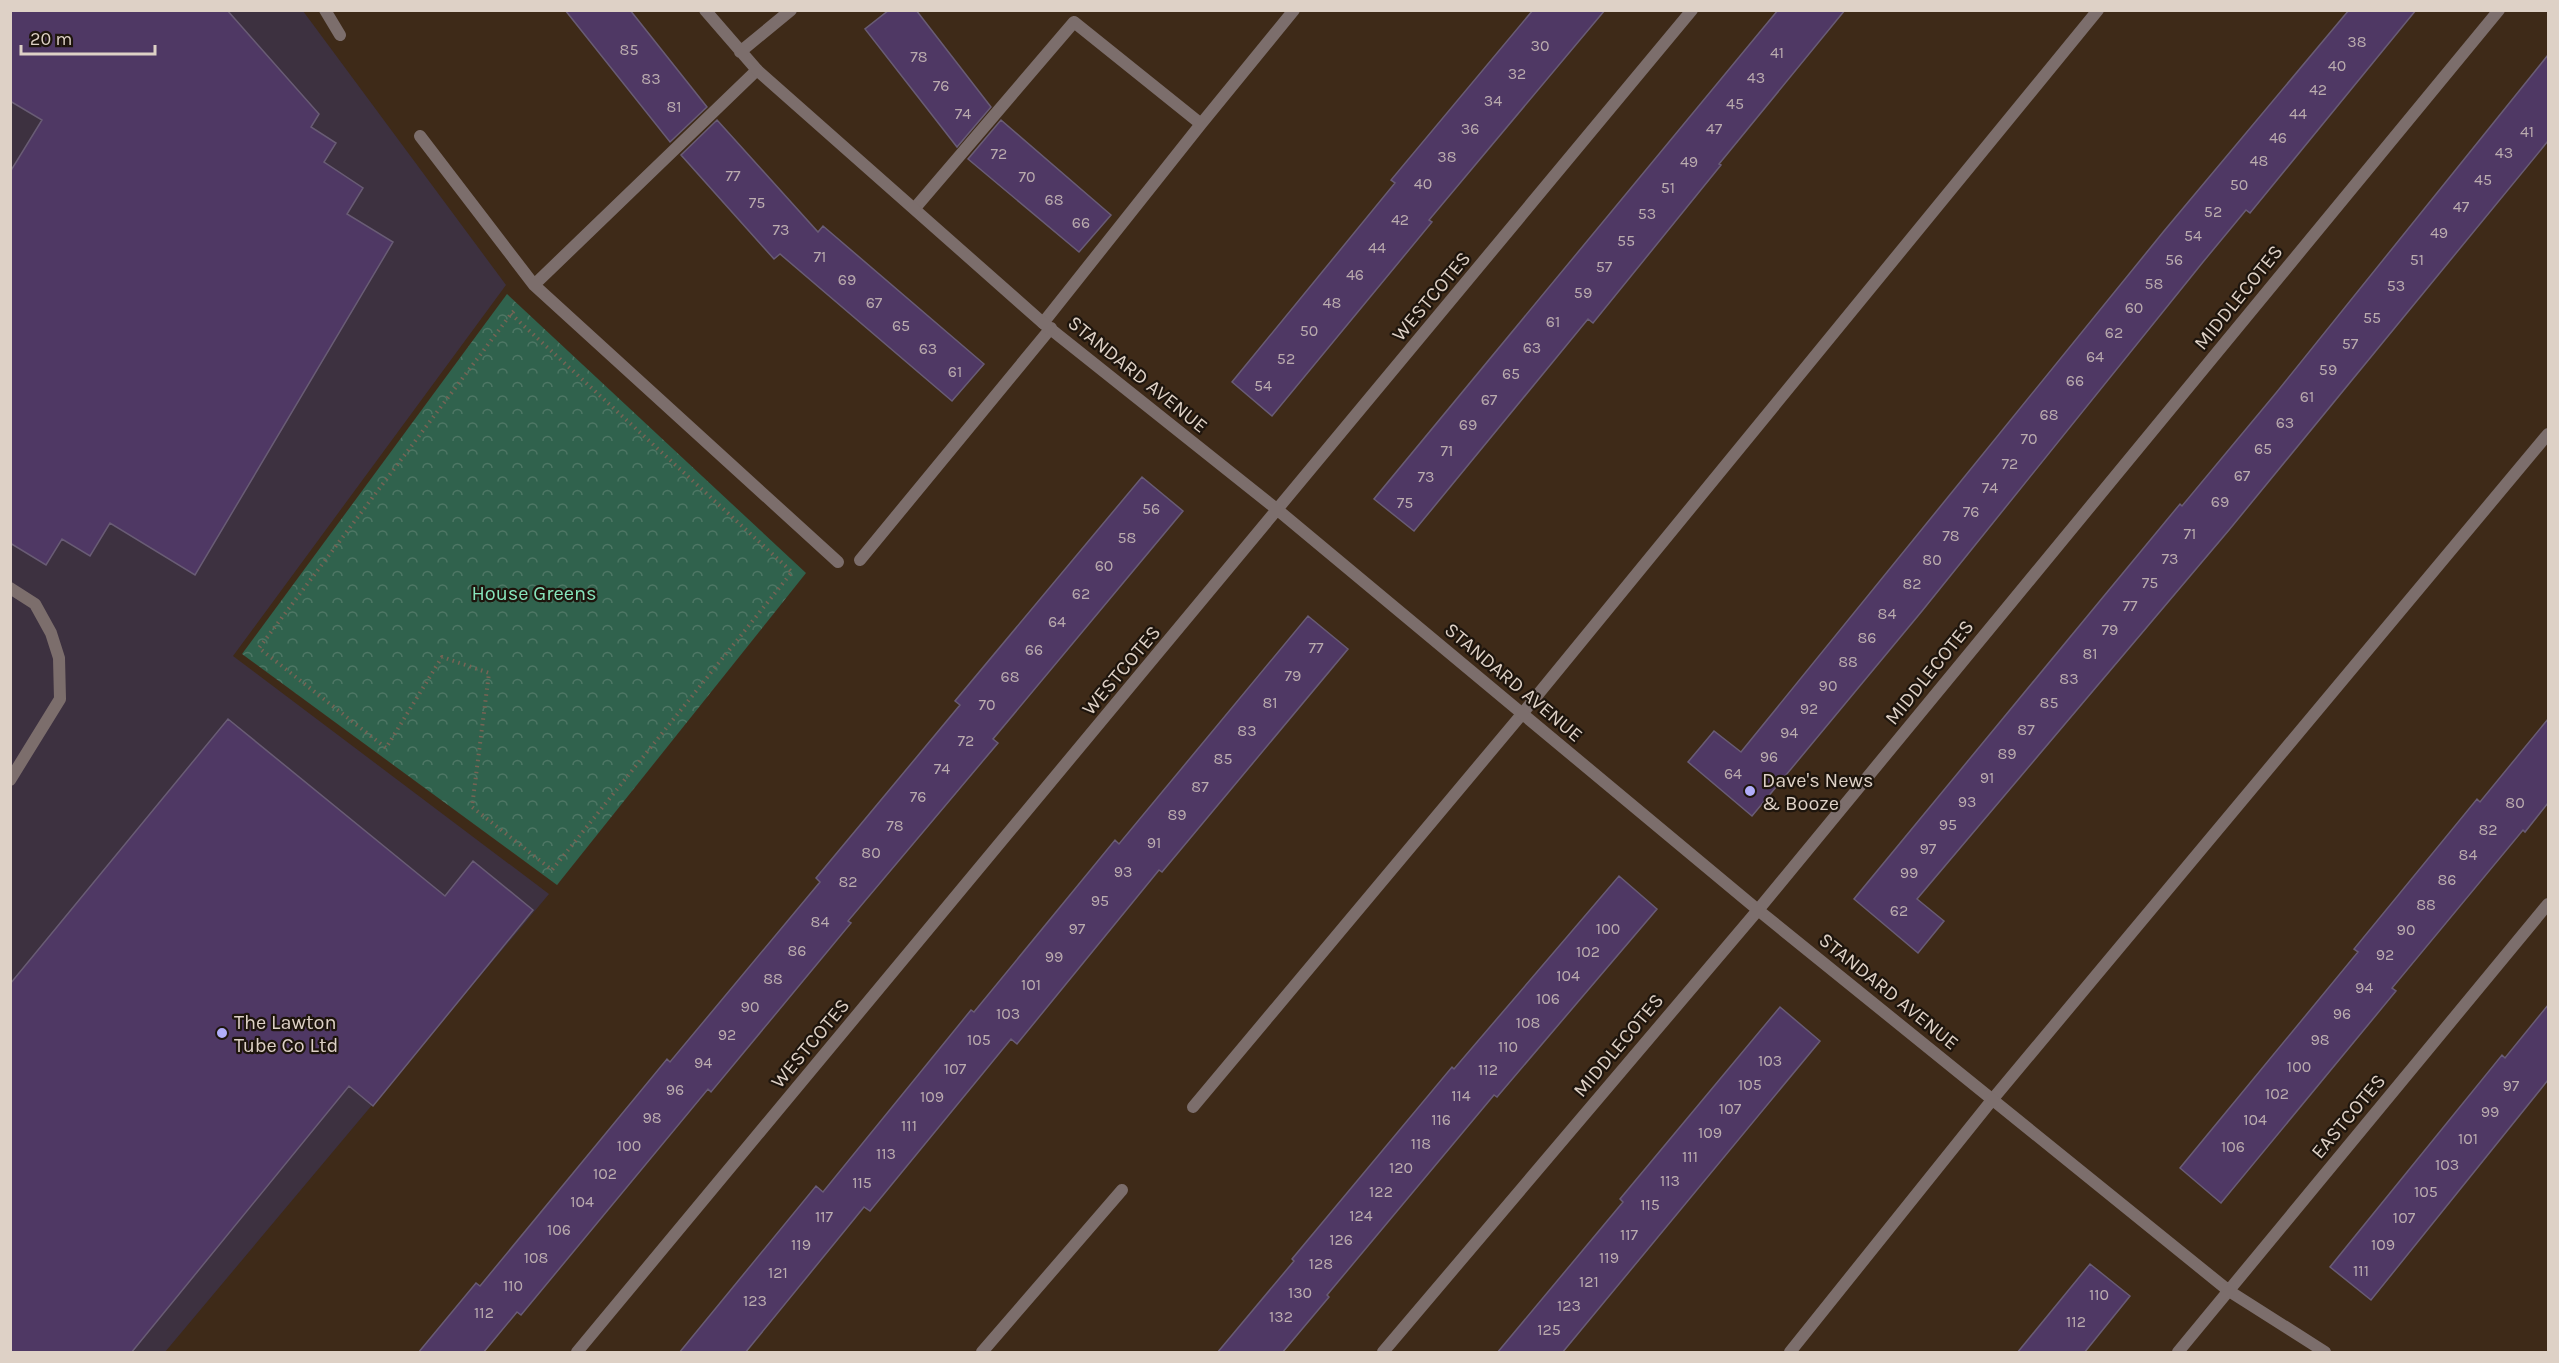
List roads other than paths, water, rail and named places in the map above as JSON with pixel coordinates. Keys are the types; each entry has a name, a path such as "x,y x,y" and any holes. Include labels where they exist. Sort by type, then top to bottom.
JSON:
{"street":[{"path":"325,10 340,35"},
{"name":"STANDARD AVENUE","path":"705,10 757,70 1047,326 1279,511 1758,910 2229,1291 2325,1353"},
{"path":"740,52 791,10"},
{"path":"860,560 1047,326 1200,124 1294,10"},
{"name":"WESTCOTES","path":"577,1353 1279,511 1692,10"},
{"path":"1193,1107 1522,714 2098,10"},
{"name":"MIDDLECOTES","path":"1383,1353 1758,910 2499,10"},
{"path":"915,208 1074,22 1200,124"},
{"path":"534,285 757,70"},
{"path":"420,136 534,285 838,562"},
{"path":"1790,1353 1992,1100 2548,434"},
{"path":"10,588 35,604 51,633 59,658 60,699 10,780"},
{"name":"EASTCOTES","path":"2178,1353 2548,904"},
{"path":"982,1353 1122,1190"}],"place":[{"name":"Dave's News & Booze","path":"1750,791"},
{"name":"The Lawton Tube Co Ltd","path":"222,1033"}],"park label":[{"name":"House Greens","path":"534,593"}]}
